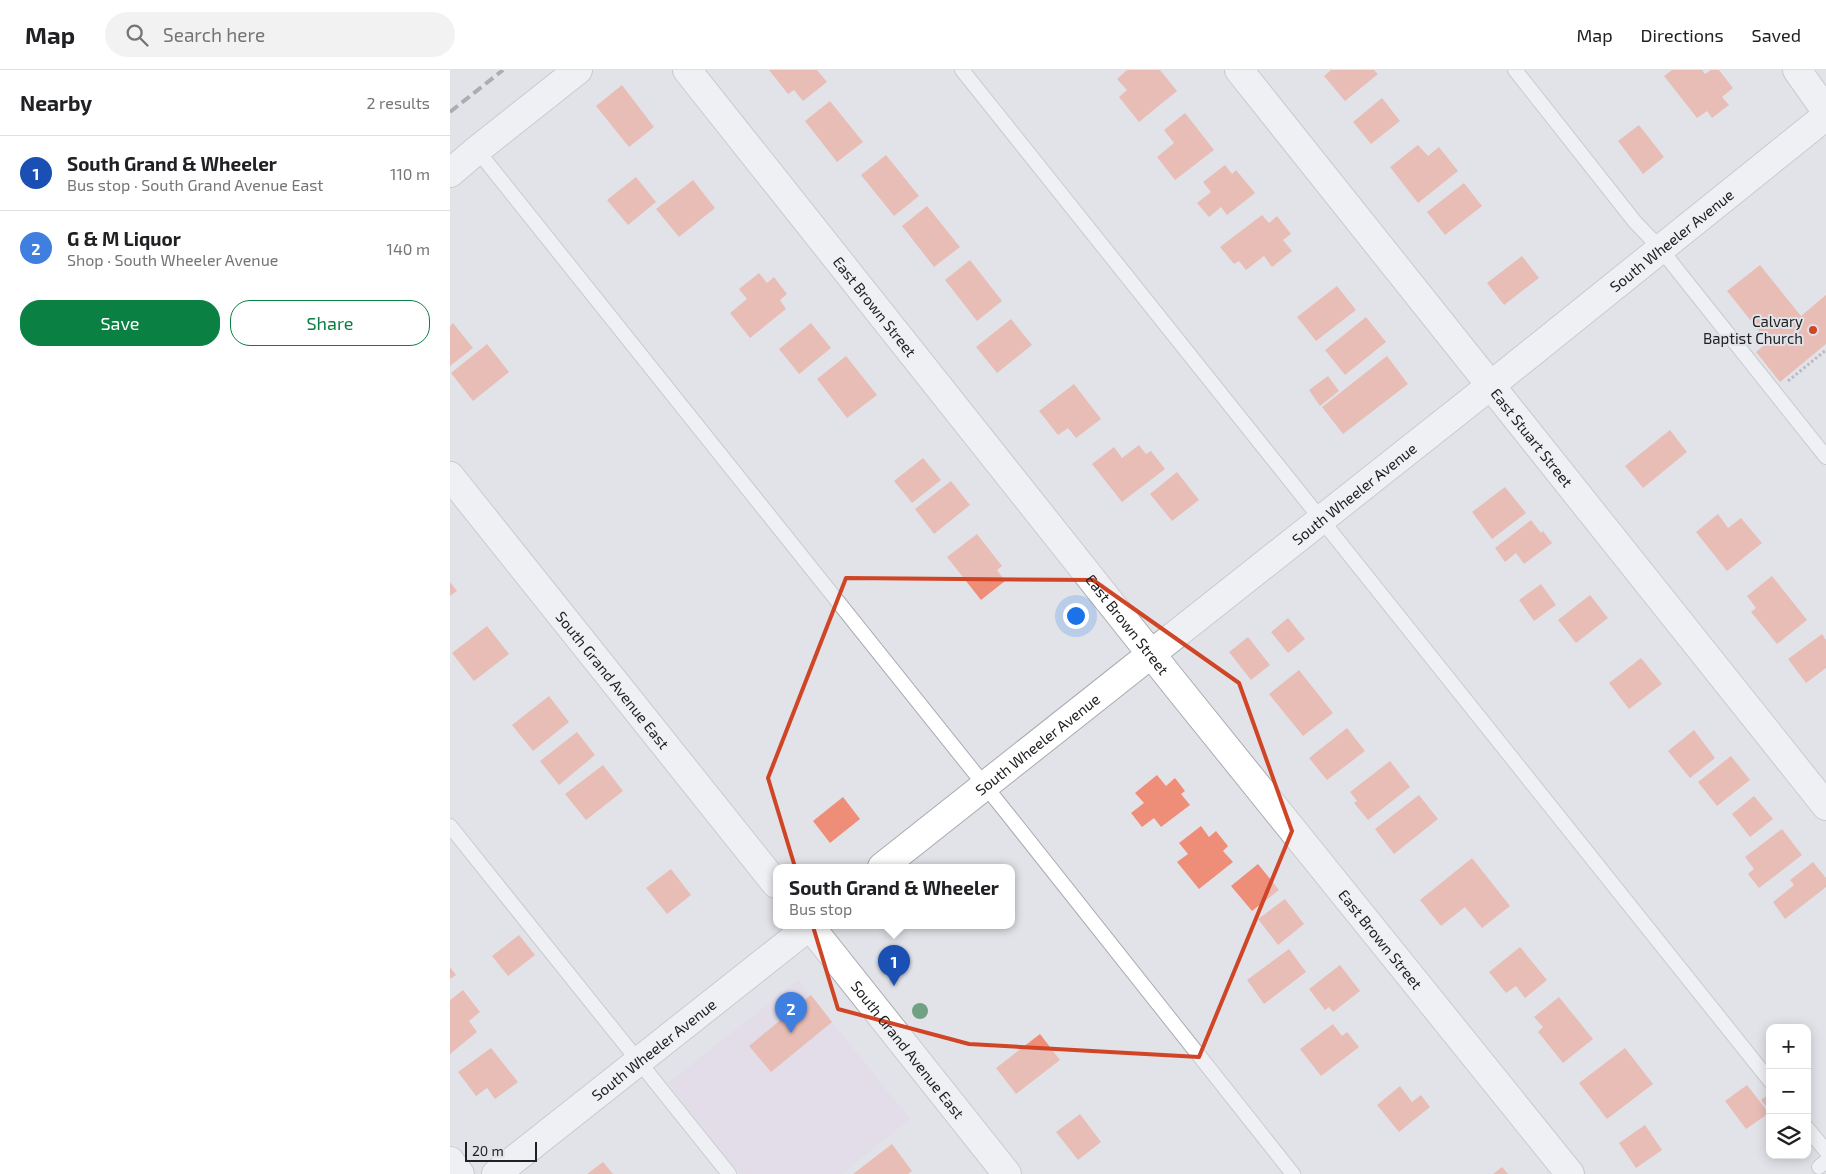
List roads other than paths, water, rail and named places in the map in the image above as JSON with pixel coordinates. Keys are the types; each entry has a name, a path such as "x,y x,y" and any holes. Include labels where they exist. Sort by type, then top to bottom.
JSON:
{"street":[{"path":"450,173 578,70"},
{"name":"East Brown Street","path":"687,70 1151,654 1570,1174"},
{"name":"East Stuart Street","path":"1239,70 1826,806"},
{"path":"1797,70 1826,111"},
{"name":"South Wheeler Avenue","path":"886,864 1490,386 1826,116"},
{"name":"South Grand Avenue East","path":"450,476 773,880"},
{"name":"South Wheeler Avenue","path":"496,1174 804,929"},
{"name":"South Grand Avenue East","path":"812,929 1007,1174"},
{"path":"450,1161 460,1174"}],"lane":[{"path":"962,70 1322,518 1766,1076"},
{"path":"1515,70 1635,222 1660,248 1826,456"},
{"path":"477,150 985,785 1293,1174"},
{"path":"450,826 729,1174"},
{"path":"1811,1133 1826,1151"}],"railway":[{"path":"450,112 503,70"}],"place":[{"name":"Calvary Baptist Church","path":"1813,330"},
{"name":"South Grand & Wheeler","path":"894,986"},
{"name":"G & M Liquor","path":"791,1033"}]}
